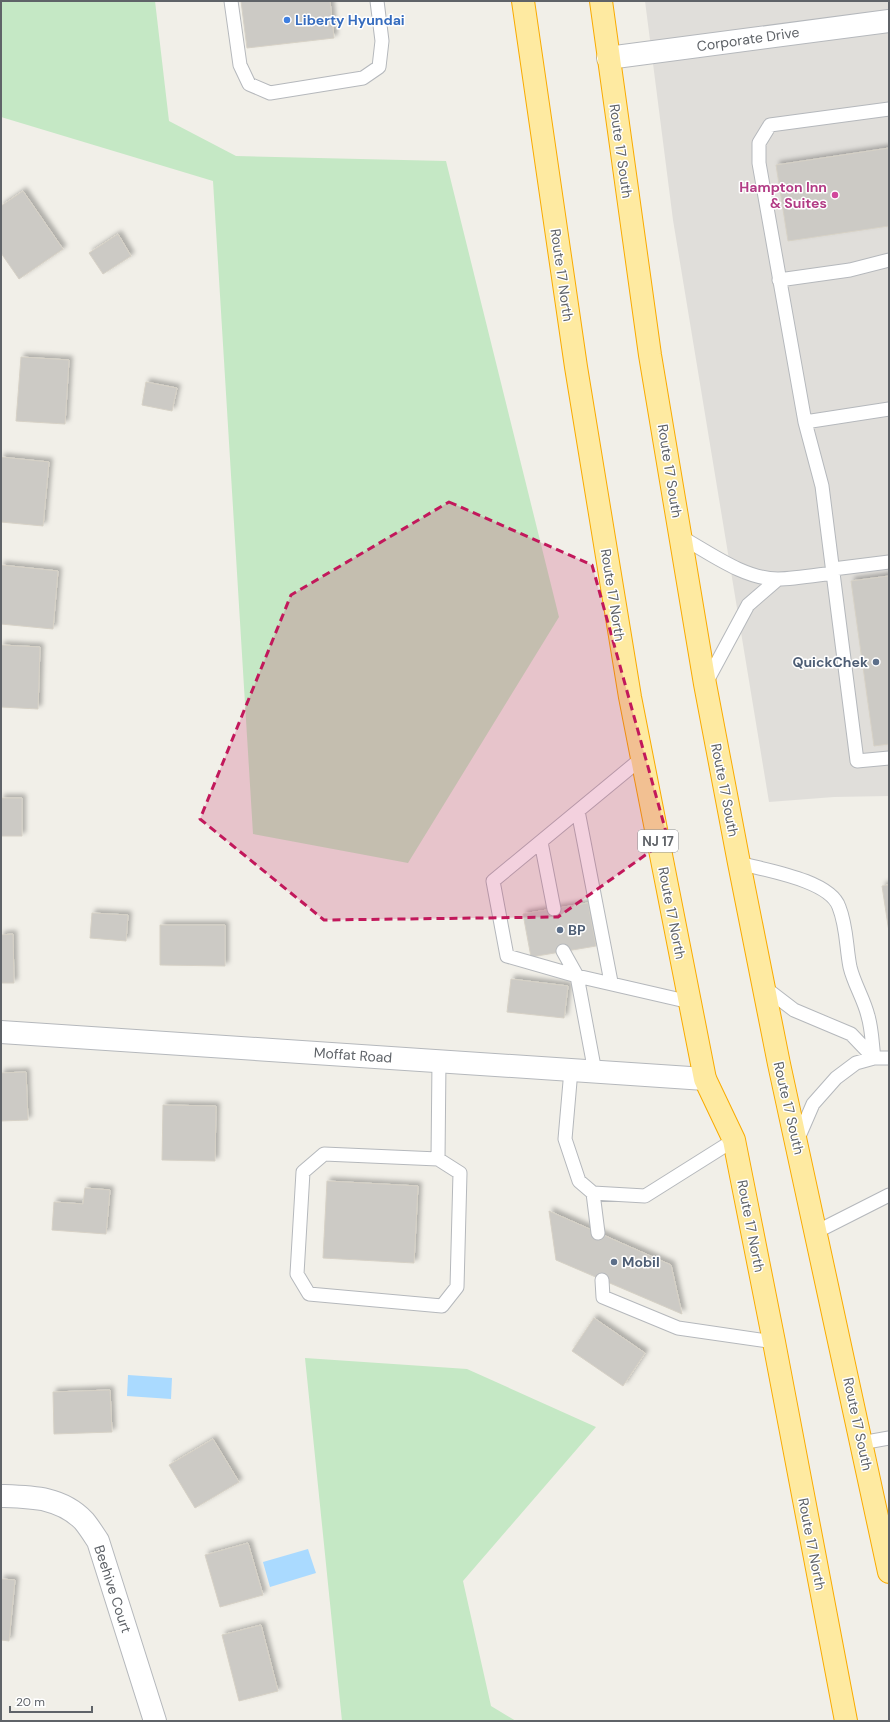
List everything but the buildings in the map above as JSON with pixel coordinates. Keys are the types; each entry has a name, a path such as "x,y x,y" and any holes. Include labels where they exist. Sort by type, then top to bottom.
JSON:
{"highway":[{"name":"Route 17 North","path":"523,1 576,367 630,697 705,1079 734,1140 846,1721"},
{"name":"Route 17 South","path":"601,1 650,355 705,684 779,1064 797,1141 889,1572"}],"street":[{"name":"Corporate Drive","path":"608,58 889,21"},
{"name":"Moffat Road","path":"1,1032 705,1079"},
{"name":"Beehive Court","path":"1,1496 40,1498 63,1506 84,1521 98,1541 155,1721"}],"lane":[{"path":"231,1 240,65 249,84 270,93 363,78 379,67 382,41 377,1"},
{"path":"889,109 770,126 759,143 759,163 805,422 822,486 857,761 889,758"},
{"path":"779,280 850,270 889,260"},
{"path":"805,422 889,409"},
{"path":"681,537 735,567 754,574 778,579 889,562"},
{"path":"705,684 748,605 778,579"},
{"path":"642,758 493,881 507,956 577,976 612,982 690,1002"},
{"path":"578,811 612,982"},
{"path":"541,842 554,909"},
{"path":"739,864 801,879 827,892 839,905 846,932 854,983 868,1015 874,1058"},
{"path":"563,951 577,976 595,1072"},
{"path":"764,987 794,1010 851,1034 874,1058"},
{"path":"797,1141 813,1104 836,1078 856,1063 874,1058 889,1058"},
{"path":"438,1159 439,1061"},
{"path":"570,1070 565,1139 579,1181 594,1192 645,1196 734,1140"},
{"path":"324,1154 438,1159 460,1173 457,1287 442,1306 309,1294 297,1274 303,1172 324,1154"},
{"path":"594,1192 598,1233"},
{"path":"816,1232 889,1194"},
{"path":"602,1280 603,1297 678,1328 774,1342"},
{"path":"862,1443 889,1438"}],"highlighted area":[{"path":"449,502 592,565 668,839 558,917 324,920 200,819 291,595"}],"shaded area":[{"path":"645,1 889,1 889,796 834,797 769,802 673,220"}],"green space":[{"path":"1,1 155,1 169,121 236,156 446,161 559,617 408,863 253,834 213,181 1,117"},
{"path":"305,1358 467,1369 596,1427 463,1581 491,1706 516,1721 342,1721"}],"water":[{"path":"128,1375 172,1378 171,1399 127,1396"},
{"path":"308,1549 316,1573 270,1587 263,1562"}],"place":[{"name":"Liberty Hyundai","path":"287,20"},
{"name":"Hampton Inn & Suites","path":"835,195"},
{"name":"QuickChek","path":"876,662"},
{"name":"BP","path":"560,930"},
{"name":"Mobil","path":"614,1262"}]}
